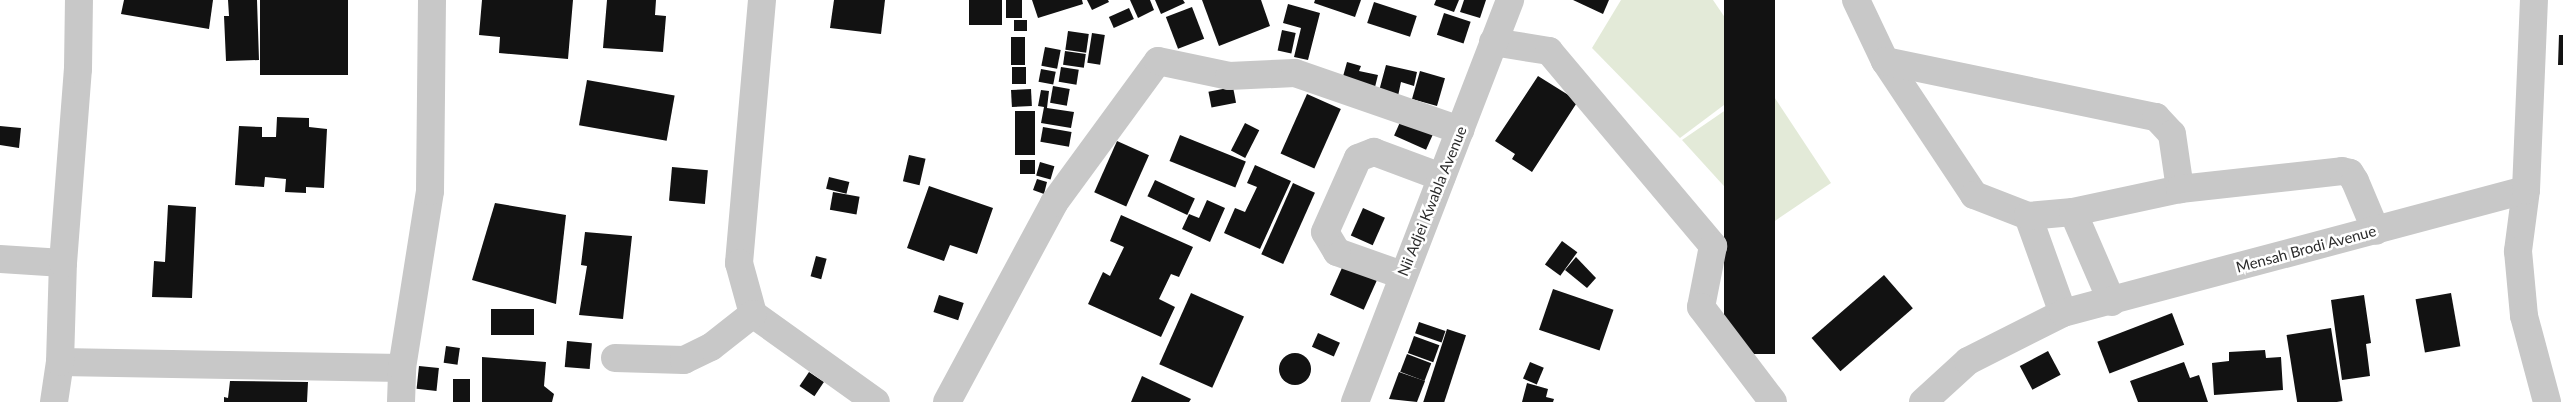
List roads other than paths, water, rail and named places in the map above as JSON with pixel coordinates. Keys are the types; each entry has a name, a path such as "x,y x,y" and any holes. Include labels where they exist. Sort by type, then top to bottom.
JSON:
{"street":[{"path":"54,402 60,362 63,263 78,69 79,0"},
{"path":"401,402 402,368 430,191 432,0"},
{"path":"762,0 739,262 753,314 876,402"},
{"name":"Nii Adjei Kwabla Avenue","path":"1355,402 1402,275 1510,0"},
{"path":"1856,0 1885,61 1974,195 2028,216 2073,212 2180,189 2342,171 2350,173 2355,181 2376,231"},
{"path":"2534,0 2526,190 2518,251 2524,316 2547,402"},
{"path":"1493,42 1549,50 1713,246 1701,307 1773,402"},
{"path":"947,402 1054,204 1158,61 1229,76 1294,73 1460,130"},
{"path":"1885,61 2156,117 2172,134 2180,189"},
{"path":"1402,275 1337,252 1325,232 1358,158 1374,152 1441,177"},
{"name":"Mensah Brodi Avenue","path":"1923,402 1968,361 2063,313 2112,302 2526,190"},
{"path":"2073,212 2112,302"},
{"path":"2028,216 2063,313"},
{"path":"0,259 63,263"},
{"path":"615,358 684,360 711,347 753,314"},
{"path":"60,362 402,368"}]}
